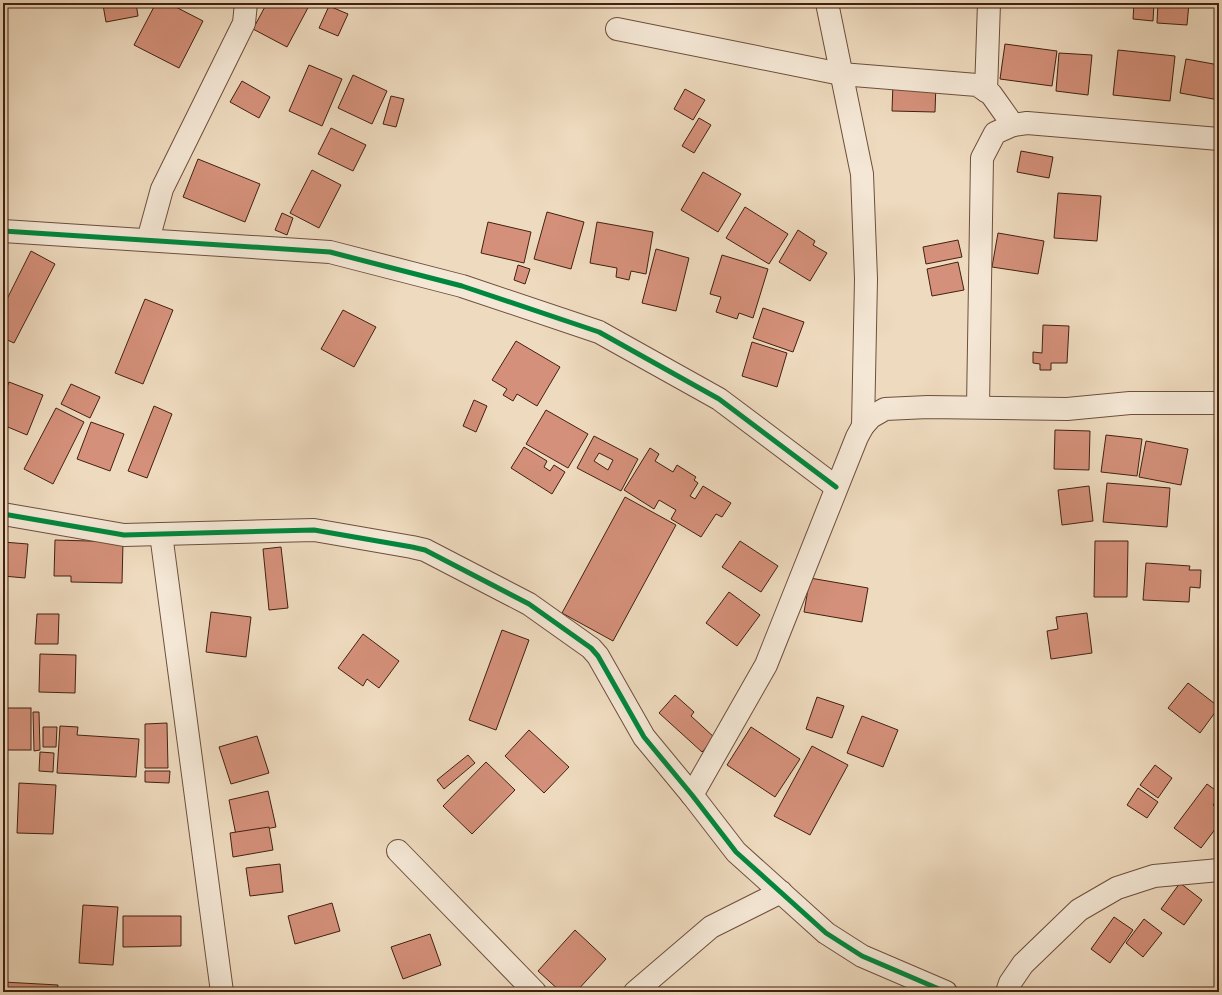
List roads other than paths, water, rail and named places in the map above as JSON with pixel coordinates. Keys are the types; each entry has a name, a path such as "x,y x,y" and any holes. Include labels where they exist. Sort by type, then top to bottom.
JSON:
{"street":[{"path":"148,240 162,189 244,23 246,3"},
{"path":"827,3 862,174 866,279 863,426"},
{"path":"986,91 989,3"},
{"path":"617,29 841,74 977,85 991,94 1013,124"},
{"path":"978,407 982,158 995,133 1013,124 1027,123 1219,139"},
{"path":"3,231 340,254 462,286 598,332 719,398 836,487"},
{"path":"692,795 766,665 836,487 863,426 872,417 885,409 928,406 1067,409 1130,403 1219,403"},
{"path":"3,514 124,535 314,530 425,550 529,604 591,648 598,656 644,737 692,795 736,852 826,933 862,956 946,992"},
{"path":"161,534 222,992"},
{"path":"398,851 535,992"},
{"path":"1007,992 1010,983 1023,964 1079,910 1118,888 1154,876 1219,870"},
{"path":"635,992 711,927 781,892"}]}
